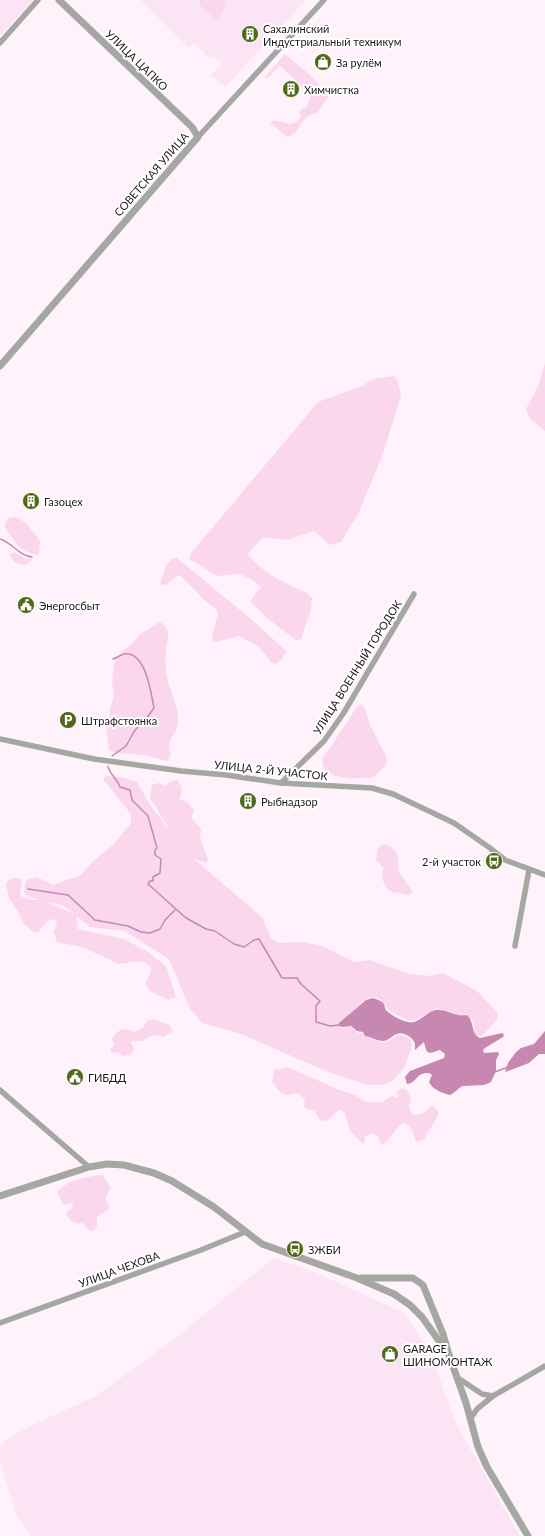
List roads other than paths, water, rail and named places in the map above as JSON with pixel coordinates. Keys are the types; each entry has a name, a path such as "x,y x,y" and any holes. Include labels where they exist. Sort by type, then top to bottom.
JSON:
{"street":[{"path":"0,43 38,0"},
{"name":"УЛИЦА ЦАПКО","path":"59,0 192,127 198,138"},
{"name":"СОВЕТСКАЯ УЛИЦА","path":"0,366 198,138 324,0"},
{"name":"УЛИЦА ВОЕННЫЙ ГОРОДОК","path":"281,783 324,741 347,708 414,594"},
{"name":"УЛИЦА 2-Й УЧАСТОК","path":"0,739 94,759 181,771 226,775 281,783 372,788 393,794 454,823 490,848 504,860 545,875"},
{"path":"515,946 529,870"},
{"path":"0,1090 89,1167"},
{"path":"0,1196 89,1167 107,1164 124,1165 160,1175 172,1180 214,1207 244,1232 262,1244 357,1278 394,1294 410,1305 433,1330 449,1355"},
{"name":"УЛИЦА ЧЕХОВА","path":"0,1323 201,1250 244,1232"},
{"path":"357,1278 404,1277 413,1278 423,1285 443,1334 458,1378 471,1418 478,1447 487,1468 528,1536"},
{"path":"471,1418 477,1409 493,1396 545,1366"},
{"path":"458,1378 482,1394 493,1396"}],"waterway":[{"path":"0,539 9,543 23,554 32,557"},
{"path":"112,756 126,746 135,730 154,708 146,674 138,659 131,655 124,654 113,659"},
{"path":"108,766 120,787 130,790 132,800 148,816 157,848 155,850 155,855 161,859 160,873 153,877 153,881 150,881 148,884 186,918 206,929 215,931 234,944 244,947 254,940 259,939 282,978 297,978 301,984 320,1001 316,1006 316,1022 330,1026 339,1025"},
{"path":"28,889 68,895 95,920 128,926 141,932 150,933 160,929 165,920 175,910"},
{"path":"495,1072 508,1067"}],"place":[{"name":"Сахалинский Индустриальный техникум","path":"250,34"},
{"name":"За рулём","path":"323,62"},
{"name":"Химчистка","path":"291,89"},
{"name":"Газоцех","path":"31,501"},
{"name":"Энергосбыт","path":"26,605"},
{"name":"Штрафстоянка","path":"68,720"},
{"name":"Рыбнадзор","path":"248,801"},
{"name":"2-й участок","path":"494,861"},
{"name":"ГИБДД","path":"75,1077"},
{"name":"ЗЖБИ","path":"295,1249"},
{"name":"GARAGE ШИНОМОНТАЖ","path":"390,1354"}]}
